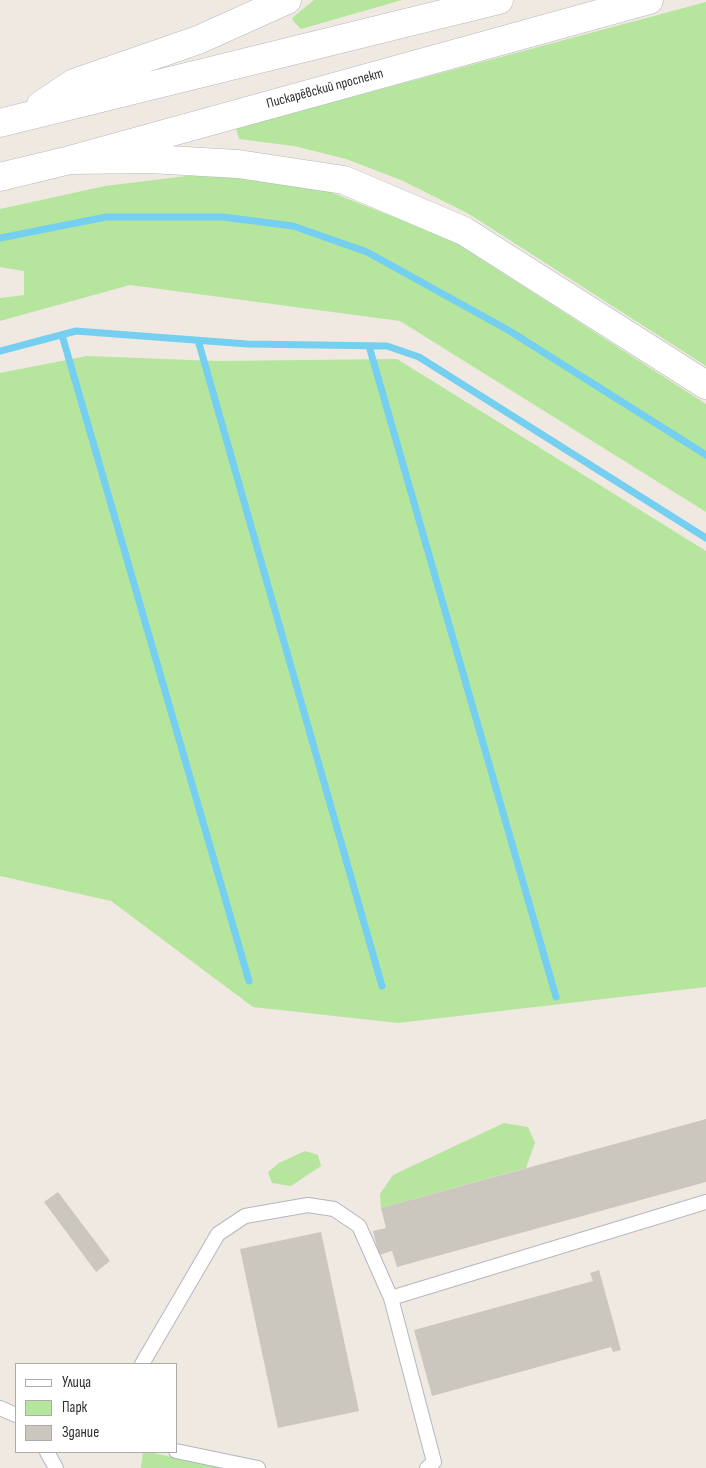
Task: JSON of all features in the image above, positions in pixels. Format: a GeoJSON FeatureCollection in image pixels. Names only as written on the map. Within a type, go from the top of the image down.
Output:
{"type":"FeatureCollection","features":[{"type":"Feature","properties":{"kind":"main road"},"geometry":{"type":"LineString","coordinates":[[12,120],[74,83],[198,40],[287,0]]}},
{"type":"Feature","properties":{"kind":"main road"},"geometry":{"type":"LineString","coordinates":[[12,120],[499,0]]}},
{"type":"Feature","properties":{"kind":"main road","name":"Пискарёвский проспект"},"geometry":{"type":"LineString","coordinates":[[0,177],[70,160],[649,0]]}},
{"type":"Feature","properties":{"kind":"main road"},"geometry":{"type":"LineString","coordinates":[[70,160],[150,159],[238,164],[344,180],[464,231],[706,385]]}},
{"type":"Feature","properties":{"kind":"lane"},"geometry":{"type":"LineString","coordinates":[[391,1298],[706,1202]]}},
{"type":"Feature","properties":{"kind":"lane"},"geometry":{"type":"LineString","coordinates":[[143,1363],[218,1234],[245,1216],[308,1205],[334,1209],[359,1226],[391,1298],[434,1462],[427,1468]]}},
{"type":"Feature","properties":{"kind":"lane"},"geometry":{"type":"LineString","coordinates":[[0,1408],[15,1414]]}},
{"type":"Feature","properties":{"kind":"lane"},"geometry":{"type":"LineString","coordinates":[[178,1451],[258,1468]]}},
{"type":"Feature","properties":{"kind":"lane"},"geometry":{"type":"LineString","coordinates":[[48,1453],[56,1468]]}},
{"type":"Feature","properties":{"kind":"green space"},"geometry":{"type":"Polygon","coordinates":[[[314,0],[402,0],[301,29],[292,18],[314,0]]]}},
{"type":"Feature","properties":{"kind":"green space"},"geometry":{"type":"Polygon","coordinates":[[[706,2],[706,366],[469,214],[401,180],[346,159],[294,146],[239,139],[236,128],[706,2]]]}},
{"type":"Feature","properties":{"kind":"green space"},"geometry":{"type":"Polygon","coordinates":[[[237,174],[325,190],[450,239],[706,404],[706,512],[400,321],[130,285],[0,321],[0,298],[24,295],[24,271],[0,267],[0,209],[105,186],[195,175],[237,174]]]}},
{"type":"Feature","properties":{"kind":"green space"},"geometry":{"type":"Polygon","coordinates":[[[87,356],[216,361],[397,359],[706,551],[706,987],[398,1023],[253,1007],[111,901],[0,876],[0,373],[87,356]]]}},
{"type":"Feature","properties":{"kind":"green space"},"geometry":{"type":"Polygon","coordinates":[[[504,1123],[528,1127],[535,1143],[526,1168],[381,1208],[380,1194],[393,1175],[504,1123]]]}},
{"type":"Feature","properties":{"kind":"green space"},"geometry":{"type":"Polygon","coordinates":[[[305,1151],[318,1155],[321,1166],[291,1186],[272,1183],[268,1172],[279,1163],[305,1151]]]}},
{"type":"Feature","properties":{"kind":"green space"},"geometry":{"type":"Polygon","coordinates":[[[143,1453],[153,1453],[227,1468],[141,1468],[143,1453]]]}},
{"type":"Feature","properties":{"kind":"building"},"geometry":{"type":"Polygon","coordinates":[[[706,1119],[706,1182],[397,1267],[392,1251],[379,1255],[373,1231],[386,1228],[381,1208],[706,1119]]]}},
{"type":"Feature","properties":{"kind":"building"},"geometry":{"type":"Polygon","coordinates":[[[58,1192],[110,1261],[96,1272],[44,1202],[58,1192]]]}},
{"type":"Feature","properties":{"kind":"building"},"geometry":{"type":"Polygon","coordinates":[[[321,1232],[359,1411],[278,1428],[240,1249],[321,1232]]]}},
{"type":"Feature","properties":{"kind":"building"},"geometry":{"type":"Polygon","coordinates":[[[599,1270],[621,1350],[613,1352],[611,1347],[432,1396],[414,1330],[593,1281],[590,1273],[599,1270]]]}},
{"type":"Feature","properties":{"kind":"waterway"},"geometry":{"type":"LineString","coordinates":[[0,238],[106,217],[223,217],[293,226],[367,252],[508,330],[706,455]]}},
{"type":"Feature","properties":{"kind":"waterway"},"geometry":{"type":"LineString","coordinates":[[0,351],[76,331],[247,344],[387,346],[419,357],[706,538]]}},
{"type":"Feature","properties":{"kind":"waterway"},"geometry":{"type":"LineString","coordinates":[[62,335],[249,981]]}},
{"type":"Feature","properties":{"kind":"waterway"},"geometry":{"type":"LineString","coordinates":[[198,340],[382,986]]}},
{"type":"Feature","properties":{"kind":"waterway"},"geometry":{"type":"LineString","coordinates":[[369,346],[556,997]]}}]}
